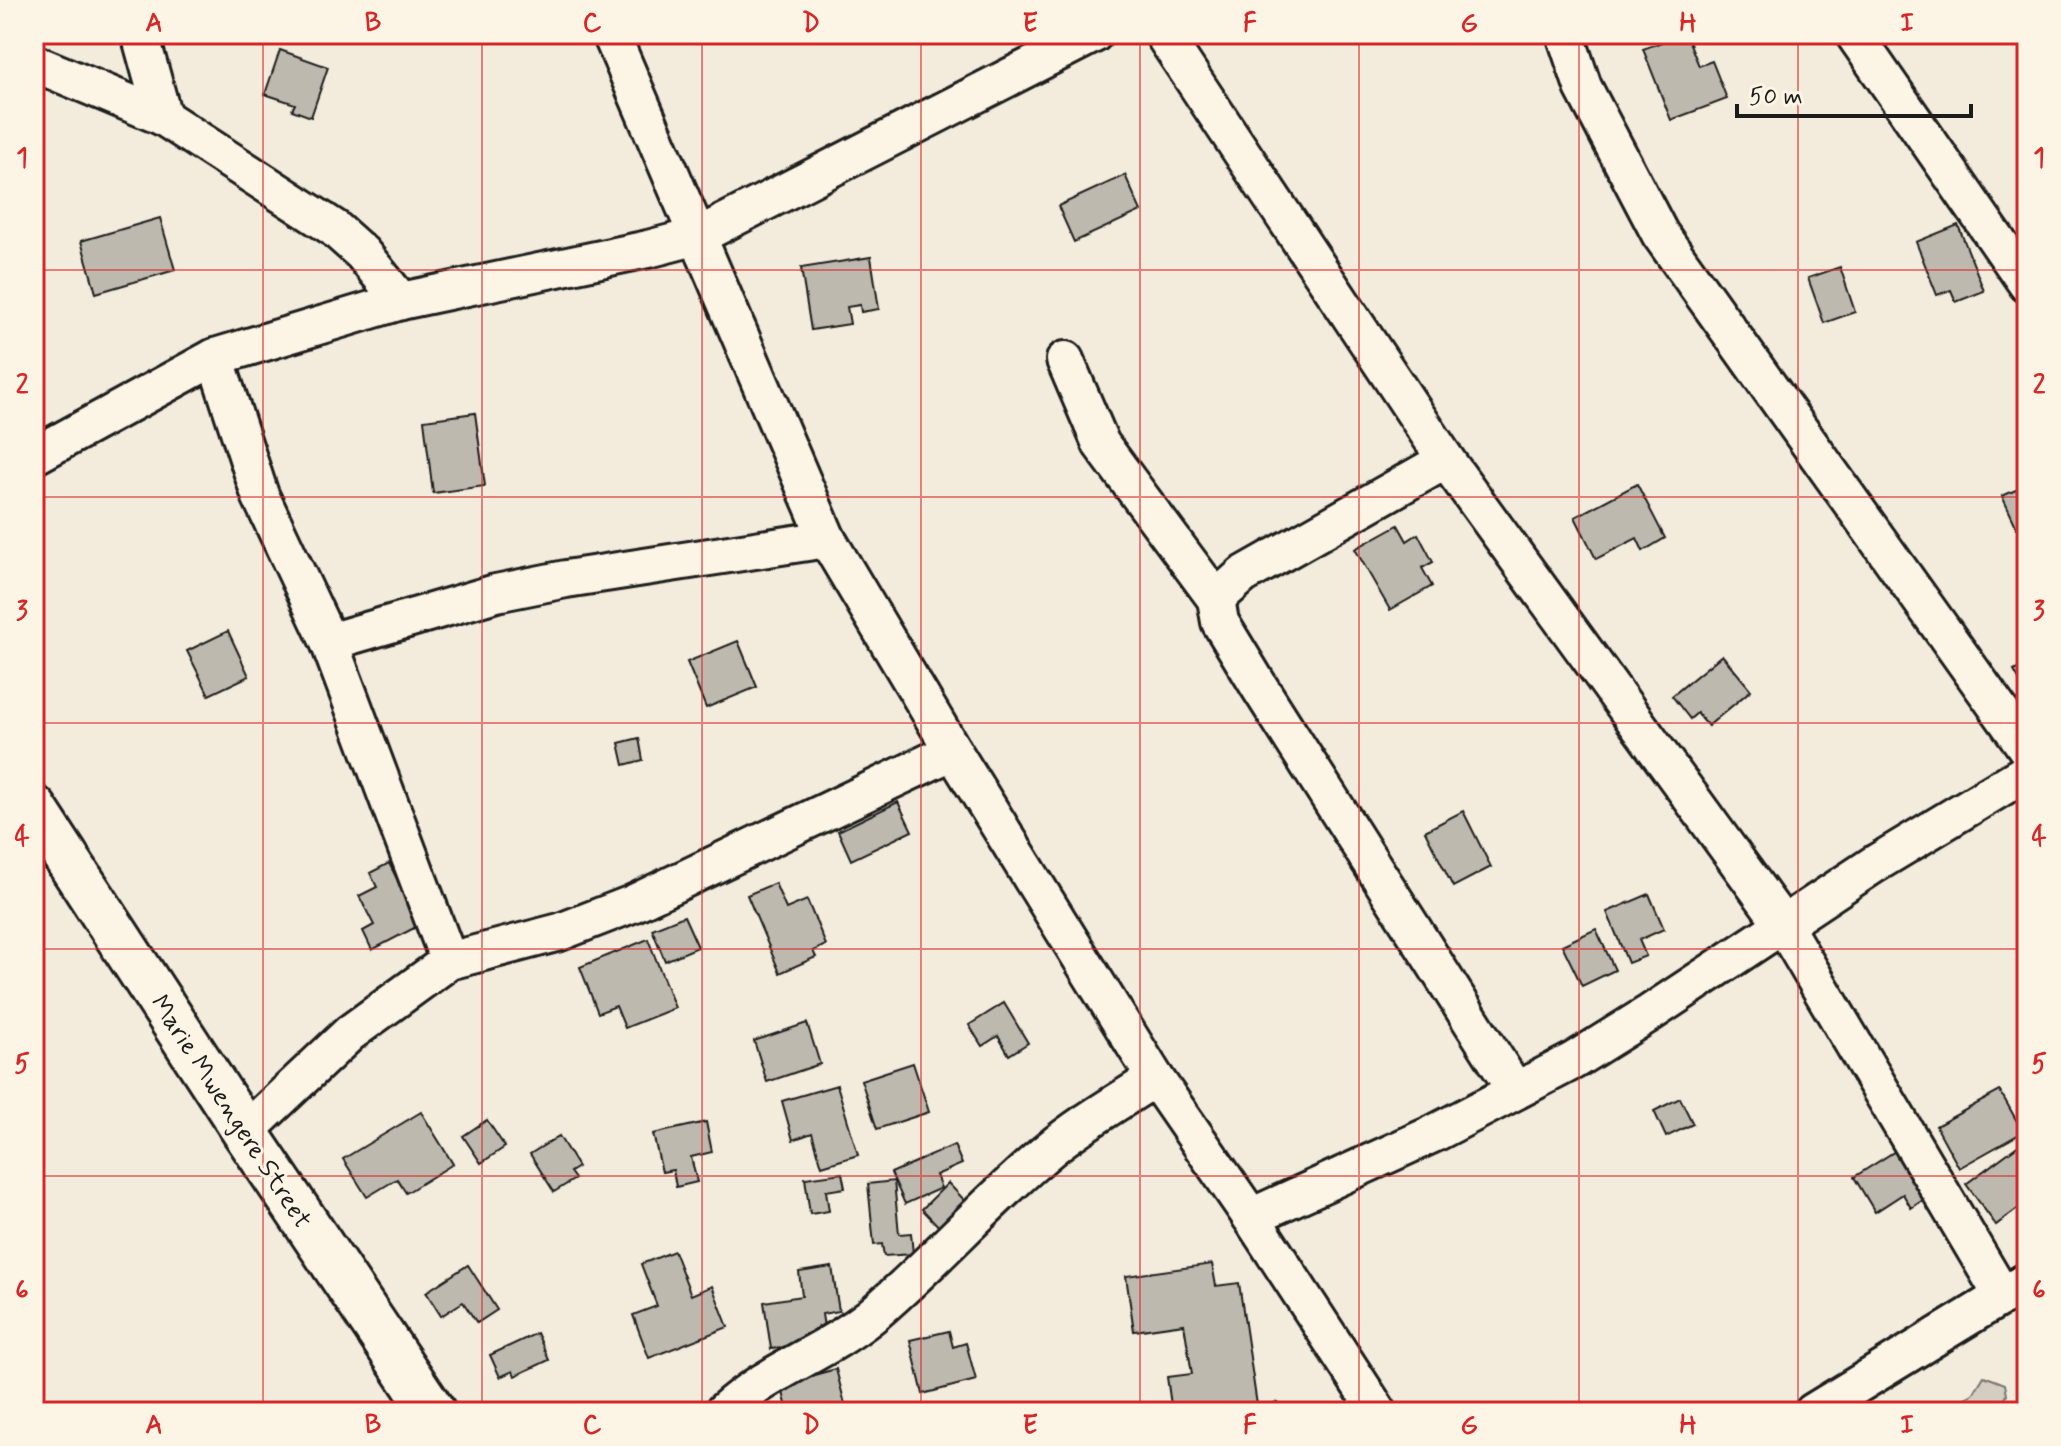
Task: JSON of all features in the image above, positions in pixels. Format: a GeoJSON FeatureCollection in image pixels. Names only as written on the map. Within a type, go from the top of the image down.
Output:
{"type":"FeatureCollection","features":[{"type":"Feature","properties":{"kind":"main road","name":"Marie Mwengere Street"},"geometry":{"type":"LineString","coordinates":[[34,808],[245,1132],[433,1412]]}},
{"type":"Feature","properties":{"kind":"street"},"geometry":{"type":"LineString","coordinates":[[140,34],[163,117]]}},
{"type":"Feature","properties":{"kind":"street"},"geometry":{"type":"LineString","coordinates":[[611,34],[827,539],[953,751],[1155,1078],[1251,1217],[1378,1412]]}},
{"type":"Feature","properties":{"kind":"street"},"geometry":{"type":"LineString","coordinates":[[34,456],[215,357],[401,301],[698,236],[1094,34]]}},
{"type":"Feature","properties":{"kind":"street"},"geometry":{"type":"LineString","coordinates":[[1163,34],[1446,460],[1782,923],[2015,1289],[1813,1412]]}},
{"type":"Feature","properties":{"kind":"street"},"geometry":{"type":"LineString","coordinates":[[1565,34],[1583,87],[1660,234],[2027,749]]}},
{"type":"Feature","properties":{"kind":"street"},"geometry":{"type":"LineString","coordinates":[[1854,34],[2027,284]]}},
{"type":"Feature","properties":{"kind":"street"},"geometry":{"type":"LineString","coordinates":[[34,63],[163,117],[334,228],[362,253],[401,301]]}},
{"type":"Feature","properties":{"kind":"street"},"geometry":{"type":"LineString","coordinates":[[215,357],[260,495],[329,642],[449,961]]}},
{"type":"Feature","properties":{"kind":"street"},"geometry":{"type":"LineString","coordinates":[[1065,360],[1101,444],[1216,599],[1220,622],[1260,688],[1515,1090]]}},
{"type":"Feature","properties":{"kind":"street"},"geometry":{"type":"LineString","coordinates":[[1216,599],[1243,575],[1446,460]]}},
{"type":"Feature","properties":{"kind":"street"},"geometry":{"type":"LineString","coordinates":[[329,642],[496,593],[827,539]]}},
{"type":"Feature","properties":{"kind":"street"},"geometry":{"type":"LineString","coordinates":[[245,1132],[350,1033],[449,961],[560,932],[632,904],[953,751]]}},
{"type":"Feature","properties":{"kind":"street"},"geometry":{"type":"LineString","coordinates":[[1251,1217],[1435,1133],[1573,1061],[1782,923],[2027,772]]}},
{"type":"Feature","properties":{"kind":"street"},"geometry":{"type":"LineString","coordinates":[[723,1412],[742,1394],[867,1318],[902,1289],[988,1204],[1051,1148],[1155,1078]]}},
{"type":"Feature","properties":{"kind":"shaded area"},"geometry":{"type":"Polygon","coordinates":[[[1984,1376],[2005,1384],[2007,1395],[1998,1412],[1951,1412],[1951,1405],[1973,1394],[1984,1376]]]}},
{"type":"Feature","properties":{"kind":"building"},"geometry":{"type":"Polygon","coordinates":[[[1686,34],[1699,66],[1712,61],[1727,99],[1671,120],[1643,49],[1686,34]]]}},
{"type":"Feature","properties":{"kind":"building"},"geometry":{"type":"Polygon","coordinates":[[[280,50],[328,67],[311,117],[292,110],[295,104],[265,94],[280,50]]]}},
{"type":"Feature","properties":{"kind":"building"},"geometry":{"type":"Polygon","coordinates":[[[1125,175],[1141,211],[1074,242],[1058,206],[1125,175]]]}},
{"type":"Feature","properties":{"kind":"building"},"geometry":{"type":"Polygon","coordinates":[[[160,218],[175,270],[96,293],[81,241],[160,218]]]}},
{"type":"Feature","properties":{"kind":"building"},"geometry":{"type":"Polygon","coordinates":[[[1958,225],[1984,291],[1956,302],[1951,290],[1937,295],[1916,242],[1958,225]]]}},
{"type":"Feature","properties":{"kind":"building"},"geometry":{"type":"Polygon","coordinates":[[[871,257],[879,309],[861,312],[860,305],[847,307],[850,324],[811,330],[801,268],[871,257]]]}},
{"type":"Feature","properties":{"kind":"building"},"geometry":{"type":"Polygon","coordinates":[[[1840,267],[1855,312],[1824,323],[1808,278],[1840,267]]]}},
{"type":"Feature","properties":{"kind":"building"},"geometry":{"type":"Polygon","coordinates":[[[475,413],[485,486],[433,493],[424,420],[475,413]]]}},
{"type":"Feature","properties":{"kind":"building"},"geometry":{"type":"Polygon","coordinates":[[[1637,484],[1665,538],[1643,551],[1637,538],[1596,559],[1575,517],[1637,484]]]}},
{"type":"Feature","properties":{"kind":"building"},"geometry":{"type":"Polygon","coordinates":[[[2025,486],[2027,523],[2017,528],[2002,496],[2025,486]]]}},
{"type":"Feature","properties":{"kind":"building"},"geometry":{"type":"Polygon","coordinates":[[[1398,525],[1407,541],[1418,534],[1433,562],[1422,568],[1432,586],[1390,610],[1355,549],[1398,525]]]}},
{"type":"Feature","properties":{"kind":"building"},"geometry":{"type":"Polygon","coordinates":[[[228,631],[249,676],[209,695],[187,651],[228,631]]]}},
{"type":"Feature","properties":{"kind":"building"},"geometry":{"type":"Polygon","coordinates":[[[738,641],[757,687],[706,708],[687,662],[738,641]]]}},
{"type":"Feature","properties":{"kind":"building"},"geometry":{"type":"Polygon","coordinates":[[[1722,655],[1751,690],[1708,726],[1697,713],[1690,719],[1672,696],[1722,655]]]}},
{"type":"Feature","properties":{"kind":"building"},"geometry":{"type":"Polygon","coordinates":[[[2027,664],[2027,694],[2014,671],[2027,664]]]}},
{"type":"Feature","properties":{"kind":"building"},"geometry":{"type":"Polygon","coordinates":[[[639,738],[643,760],[624,765],[619,743],[639,738]]]}},
{"type":"Feature","properties":{"kind":"building"},"geometry":{"type":"Polygon","coordinates":[[[898,802],[912,831],[851,860],[838,831],[898,802]]]}},
{"type":"Feature","properties":{"kind":"building"},"geometry":{"type":"Polygon","coordinates":[[[1463,811],[1491,867],[1453,887],[1425,831],[1463,811]]]}},
{"type":"Feature","properties":{"kind":"building"},"geometry":{"type":"Polygon","coordinates":[[[389,863],[420,925],[372,950],[363,931],[374,925],[359,896],[377,887],[370,873],[389,863]]]}},
{"type":"Feature","properties":{"kind":"building"},"geometry":{"type":"Polygon","coordinates":[[[775,883],[786,909],[807,900],[826,945],[813,951],[816,957],[780,973],[747,895],[775,883]]]}},
{"type":"Feature","properties":{"kind":"building"},"geometry":{"type":"Polygon","coordinates":[[[1649,894],[1664,929],[1639,940],[1646,956],[1628,963],[1607,912],[1649,894]]]}},
{"type":"Feature","properties":{"kind":"building"},"geometry":{"type":"Polygon","coordinates":[[[684,916],[698,947],[665,961],[652,929],[684,916]]]}},
{"type":"Feature","properties":{"kind":"building"},"geometry":{"type":"Polygon","coordinates":[[[1596,929],[1615,970],[1582,986],[1562,945],[1596,929]]]}},
{"type":"Feature","properties":{"kind":"building"},"geometry":{"type":"Polygon","coordinates":[[[648,939],[675,1008],[625,1028],[616,1006],[598,1013],[580,967],[648,939]]]}},
{"type":"Feature","properties":{"kind":"building"},"geometry":{"type":"Polygon","coordinates":[[[1004,1003],[1028,1043],[1009,1055],[998,1036],[982,1046],[969,1025],[1004,1003]]]}},
{"type":"Feature","properties":{"kind":"building"},"geometry":{"type":"Polygon","coordinates":[[[807,1023],[820,1064],[767,1082],[754,1041],[807,1023]]]}},
{"type":"Feature","properties":{"kind":"building"},"geometry":{"type":"Polygon","coordinates":[[[913,1063],[929,1112],[877,1129],[861,1080],[913,1063]]]}},
{"type":"Feature","properties":{"kind":"building"},"geometry":{"type":"Polygon","coordinates":[[[837,1085],[858,1155],[822,1166],[812,1133],[793,1140],[782,1101],[837,1085]]]}},
{"type":"Feature","properties":{"kind":"building"},"geometry":{"type":"Polygon","coordinates":[[[2000,1091],[2023,1132],[1959,1168],[1936,1126],[2000,1091]]]}},
{"type":"Feature","properties":{"kind":"building"},"geometry":{"type":"Polygon","coordinates":[[[1680,1098],[1693,1124],[1666,1137],[1654,1111],[1680,1098]]]}},
{"type":"Feature","properties":{"kind":"building"},"geometry":{"type":"Polygon","coordinates":[[[421,1112],[453,1164],[406,1193],[397,1179],[367,1197],[343,1159],[421,1112]]]}},
{"type":"Feature","properties":{"kind":"building"},"geometry":{"type":"Polygon","coordinates":[[[487,1120],[505,1147],[481,1163],[463,1136],[487,1120]]]}},
{"type":"Feature","properties":{"kind":"building"},"geometry":{"type":"Polygon","coordinates":[[[706,1122],[712,1152],[691,1157],[697,1182],[676,1187],[673,1170],[662,1172],[653,1134],[706,1122]]]}},
{"type":"Feature","properties":{"kind":"building"},"geometry":{"type":"Polygon","coordinates":[[[559,1136],[578,1167],[570,1172],[575,1179],[554,1192],[530,1154],[559,1136]]]}},
{"type":"Feature","properties":{"kind":"building"},"geometry":{"type":"Polygon","coordinates":[[[2027,1139],[2027,1202],[1996,1225],[1966,1184],[2027,1139]]]}},
{"type":"Feature","properties":{"kind":"building"},"geometry":{"type":"Polygon","coordinates":[[[954,1145],[962,1164],[936,1175],[941,1188],[905,1204],[891,1173],[954,1145]]]}},
{"type":"Feature","properties":{"kind":"building"},"geometry":{"type":"Polygon","coordinates":[[[1897,1150],[1926,1198],[1911,1208],[1903,1194],[1875,1212],[1854,1177],[1897,1150]]]}},
{"type":"Feature","properties":{"kind":"building"},"geometry":{"type":"Polygon","coordinates":[[[842,1173],[845,1188],[826,1191],[829,1211],[810,1214],[805,1178],[842,1173]]]}},
{"type":"Feature","properties":{"kind":"building"},"geometry":{"type":"Polygon","coordinates":[[[894,1181],[899,1234],[911,1233],[913,1254],[884,1256],[882,1244],[874,1245],[868,1184],[894,1181]]]}},
{"type":"Feature","properties":{"kind":"building"},"geometry":{"type":"Polygon","coordinates":[[[948,1183],[971,1207],[945,1233],[922,1209],[948,1183]]]}},
{"type":"Feature","properties":{"kind":"building"},"geometry":{"type":"Polygon","coordinates":[[[674,1251],[691,1295],[712,1286],[728,1327],[649,1358],[633,1315],[657,1306],[641,1264],[674,1251]]]}},
{"type":"Feature","properties":{"kind":"building"},"geometry":{"type":"Polygon","coordinates":[[[1212,1264],[1216,1286],[1239,1283],[1257,1405],[1208,1412],[1172,1412],[1167,1377],[1192,1374],[1184,1324],[1134,1331],[1126,1276],[1212,1264]]]}},
{"type":"Feature","properties":{"kind":"building"},"geometry":{"type":"Polygon","coordinates":[[[468,1265],[497,1310],[477,1323],[463,1302],[441,1316],[426,1292],[468,1265]]]}},
{"type":"Feature","properties":{"kind":"building"},"geometry":{"type":"Polygon","coordinates":[[[832,1267],[839,1311],[822,1314],[826,1341],[771,1349],[764,1302],[802,1296],[799,1272],[832,1267]]]}},
{"type":"Feature","properties":{"kind":"building"},"geometry":{"type":"Polygon","coordinates":[[[949,1331],[953,1347],[966,1343],[976,1380],[923,1394],[910,1340],[949,1331]]]}},
{"type":"Feature","properties":{"kind":"building"},"geometry":{"type":"Polygon","coordinates":[[[537,1333],[549,1360],[515,1376],[513,1371],[500,1377],[490,1355],[537,1333]]]}},
{"type":"Feature","properties":{"kind":"building"},"geometry":{"type":"Polygon","coordinates":[[[836,1369],[847,1412],[788,1412],[781,1384],[836,1369]]]}},
{"type":"Feature","properties":{"kind":"building"},"geometry":{"type":"Polygon","coordinates":[[[1277,1402],[1281,1412],[1251,1412],[1277,1402]]]}}]}
